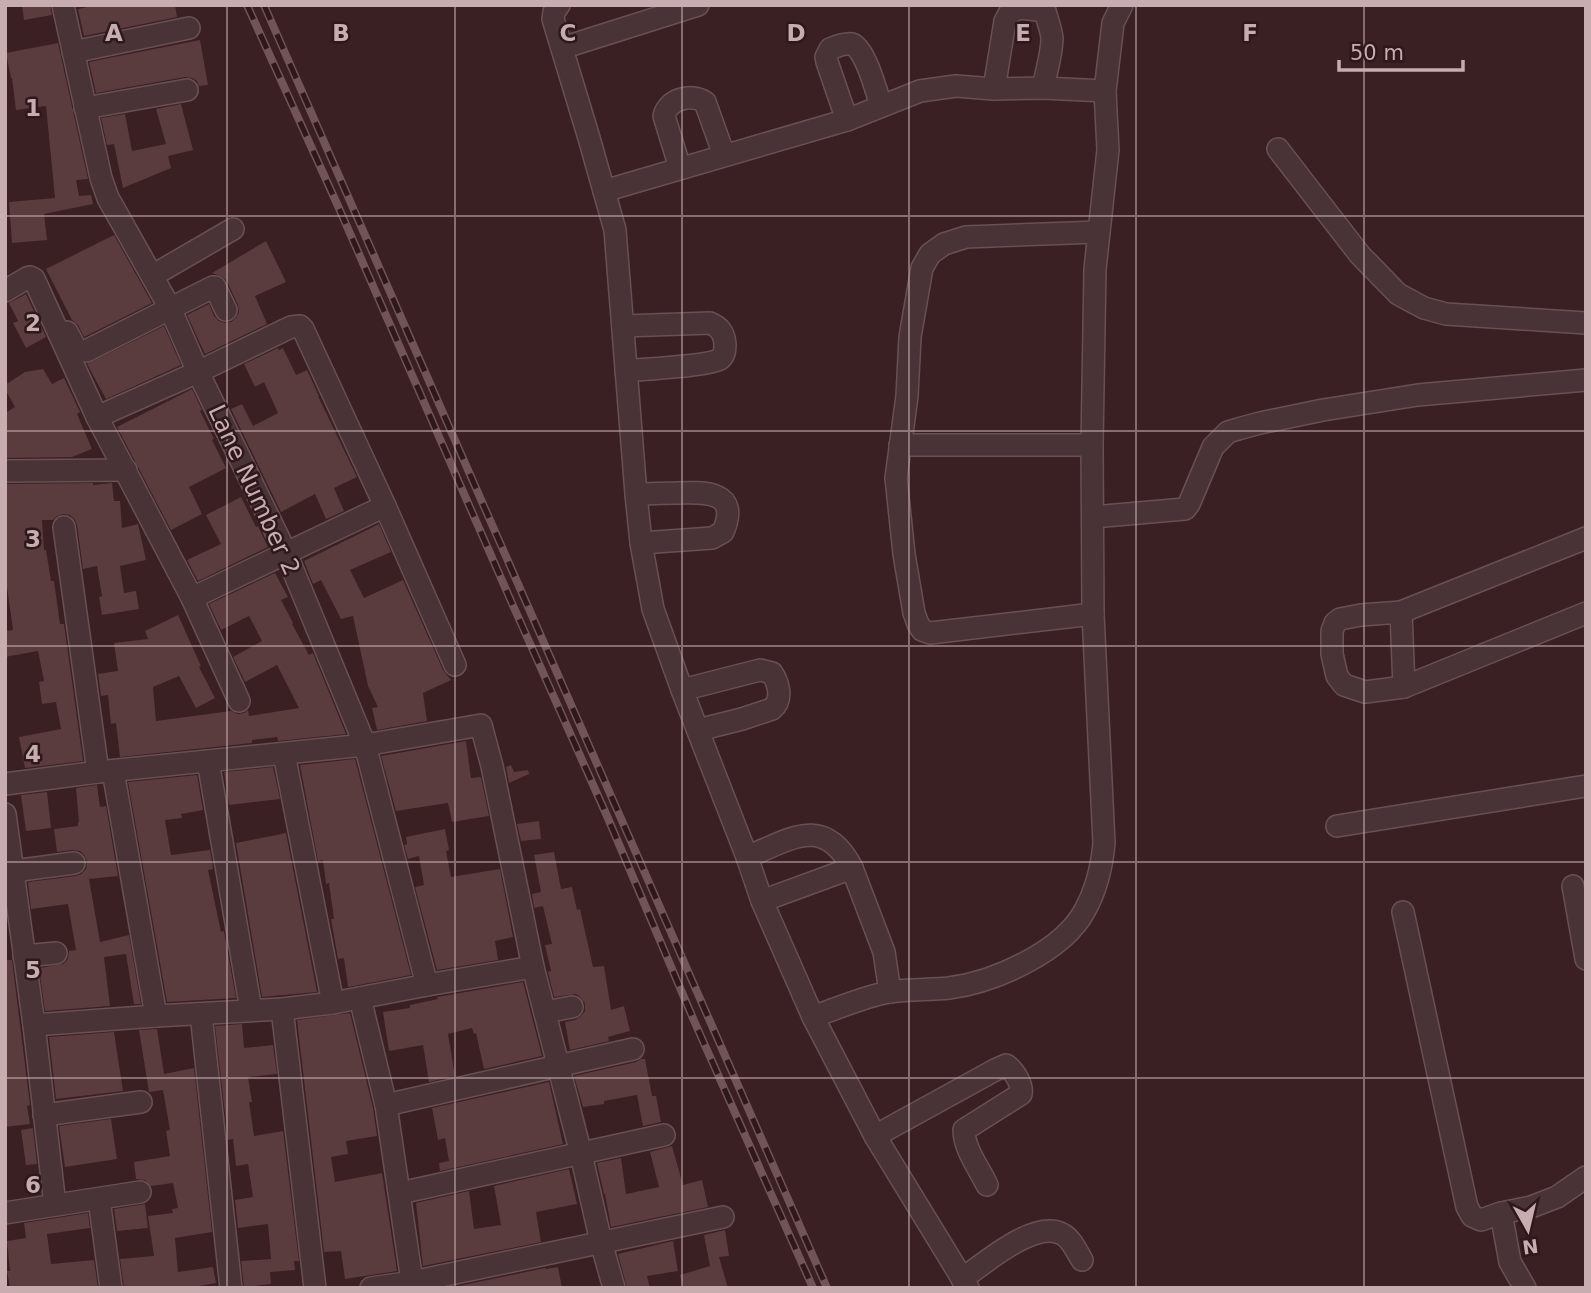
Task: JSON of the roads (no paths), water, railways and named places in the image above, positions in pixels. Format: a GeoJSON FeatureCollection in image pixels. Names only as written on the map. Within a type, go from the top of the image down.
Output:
{"type":"FeatureCollection","features":[{"type":"Feature","properties":{"kind":"street","name":"Lane Number 2"},"geometry":{"type":"LineString","coordinates":[[63,5],[100,178],[108,198],[170,308],[198,373],[286,553],[365,746],[427,985]]}},
{"type":"Feature","properties":{"kind":"street"},"geometry":{"type":"LineString","coordinates":[[559,5],[553,19],[615,230],[636,494],[653,609],[762,901],[813,1017],[876,1136],[965,1284],[1015,1243],[1043,1231],[1063,1234],[1082,1260]]}},
{"type":"Feature","properties":{"kind":"street"},"geometry":{"type":"LineString","coordinates":[[562,48],[698,5]]}},
{"type":"Feature","properties":{"kind":"street"},"geometry":{"type":"LineString","coordinates":[[813,1017],[848,1003],[890,992],[950,988],[1003,974],[1041,954],[1075,925],[1086,910],[1098,877],[1104,843],[1093,614],[1095,268],[1108,150],[1105,91],[1113,23],[1122,5]]}},
{"type":"Feature","properties":{"kind":"street"},"geometry":{"type":"LineString","coordinates":[[994,89],[1005,21],[1010,12],[1021,9],[1045,11],[1051,29],[1051,47],[1043,88]]}},
{"type":"Feature","properties":{"kind":"street"},"geometry":{"type":"LineString","coordinates":[[73,52],[189,28]]}},
{"type":"Feature","properties":{"kind":"street"},"geometry":{"type":"LineString","coordinates":[[847,120],[827,62],[830,49],[849,44],[857,47],[863,56],[881,106]]}},
{"type":"Feature","properties":{"kind":"street"},"geometry":{"type":"LineString","coordinates":[[604,191],[847,120],[920,91],[956,86],[1105,91]]}},
{"type":"Feature","properties":{"kind":"street"},"geometry":{"type":"LineString","coordinates":[[85,108],[187,90]]}},
{"type":"Feature","properties":{"kind":"street"},"geometry":{"type":"LineString","coordinates":[[680,168],[664,116],[669,105],[683,99],[693,97],[705,102],[724,155]]}},
{"type":"Feature","properties":{"kind":"street"},"geometry":{"type":"LineString","coordinates":[[1278,149],[1360,255],[1398,294],[1423,308],[1446,314],[1586,323]]}},
{"type":"Feature","properties":{"kind":"street"},"geometry":{"type":"LineString","coordinates":[[152,276],[233,229]]}},
{"type":"Feature","properties":{"kind":"street"},"geometry":{"type":"LineString","coordinates":[[1093,614],[930,633],[922,629],[914,613],[904,554],[896,478],[907,396],[910,337],[922,268],[930,254],[944,244],[966,237],[1098,232]]}},
{"type":"Feature","properties":{"kind":"street"},"geometry":{"type":"LineString","coordinates":[[5,290],[27,278],[34,279],[97,417],[192,598],[239,701]]}},
{"type":"Feature","properties":{"kind":"street"},"geometry":{"type":"LineString","coordinates":[[43,284],[76,348],[81,352],[213,287],[226,310]]}},
{"type":"Feature","properties":{"kind":"street"},"geometry":{"type":"LineString","coordinates":[[622,326],[709,323],[718,326],[725,343],[725,352],[718,360],[626,371]]}},
{"type":"Feature","properties":{"kind":"street"},"geometry":{"type":"LineString","coordinates":[[97,417],[198,373],[291,327],[300,326],[385,506],[455,665]]}},
{"type":"Feature","properties":{"kind":"street"},"geometry":{"type":"LineString","coordinates":[[1093,517],[1185,509],[1213,447],[1228,432],[1249,426],[1323,410],[1418,396],[1586,380]]}},
{"type":"Feature","properties":{"kind":"street"},"geometry":{"type":"LineString","coordinates":[[900,445],[1092,445]]}},
{"type":"Feature","properties":{"kind":"street"},"geometry":{"type":"LineString","coordinates":[[5,471],[126,470]]}},
{"type":"Feature","properties":{"kind":"street"},"geometry":{"type":"LineString","coordinates":[[636,494],[704,492],[717,495],[724,502],[727,511],[723,532],[712,538],[641,542]]}},
{"type":"Feature","properties":{"kind":"street"},"geometry":{"type":"LineString","coordinates":[[192,598],[385,506]]}},
{"type":"Feature","properties":{"kind":"street"},"geometry":{"type":"LineString","coordinates":[[64,527],[106,772],[156,1016]]}},
{"type":"Feature","properties":{"kind":"street"},"geometry":{"type":"LineString","coordinates":[[1586,538],[1401,612],[1340,619],[1332,631],[1332,654],[1337,676],[1344,685],[1365,692],[1404,687],[1586,612]]}},
{"type":"Feature","properties":{"kind":"street"},"geometry":{"type":"LineString","coordinates":[[1401,612],[1404,687]]}},
{"type":"Feature","properties":{"kind":"street"},"geometry":{"type":"LineString","coordinates":[[682,690],[760,670],[772,673],[775,678],[780,696],[772,709],[698,730]]}},
{"type":"Feature","properties":{"kind":"street"},"geometry":{"type":"LineString","coordinates":[[5,784],[365,746],[481,725],[492,766],[533,967],[614,1288]]}},
{"type":"Feature","properties":{"kind":"street"},"geometry":{"type":"LineString","coordinates":[[284,754],[333,1003]]}},
{"type":"Feature","properties":{"kind":"street"},"geometry":{"type":"LineString","coordinates":[[208,761],[251,1010]]}},
{"type":"Feature","properties":{"kind":"street"},"geometry":{"type":"LineString","coordinates":[[1337,826],[1586,786]]}},
{"type":"Feature","properties":{"kind":"street"},"geometry":{"type":"LineString","coordinates":[[5,814],[55,1205]]}},
{"type":"Feature","properties":{"kind":"street"},"geometry":{"type":"LineString","coordinates":[[747,857],[811,834],[819,835],[838,846],[852,868],[884,952],[890,992]]}},
{"type":"Feature","properties":{"kind":"street"},"geometry":{"type":"LineString","coordinates":[[13,871],[74,863]]}},
{"type":"Feature","properties":{"kind":"street"},"geometry":{"type":"LineString","coordinates":[[762,901],[852,868]]}},
{"type":"Feature","properties":{"kind":"street"},"geometry":{"type":"LineString","coordinates":[[1573,886],[1586,959]]}},
{"type":"Feature","properties":{"kind":"street"},"geometry":{"type":"LineString","coordinates":[[1403,912],[1467,1207],[1472,1216],[1481,1220],[1531,1207],[1557,1197],[1586,1177]]}},
{"type":"Feature","properties":{"kind":"street"},"geometry":{"type":"LineString","coordinates":[[24,956],[56,953]]}},
{"type":"Feature","properties":{"kind":"street"},"geometry":{"type":"LineString","coordinates":[[34,1025],[282,1009],[333,1003],[533,967]]}},
{"type":"Feature","properties":{"kind":"street"},"geometry":{"type":"LineString","coordinates":[[360,998],[386,1105],[413,1285]]}},
{"type":"Feature","properties":{"kind":"street"},"geometry":{"type":"LineString","coordinates":[[545,1012],[572,1007]]}},
{"type":"Feature","properties":{"kind":"street"},"geometry":{"type":"LineString","coordinates":[[282,1009],[315,1288]]}},
{"type":"Feature","properties":{"kind":"street"},"geometry":{"type":"LineString","coordinates":[[201,1014],[231,1288]]}},
{"type":"Feature","properties":{"kind":"street"},"geometry":{"type":"LineString","coordinates":[[386,1105],[633,1049]]}},
{"type":"Feature","properties":{"kind":"street"},"geometry":{"type":"LineString","coordinates":[[876,1136],[1006,1065],[1021,1087],[1021,1094],[964,1130],[967,1146],[987,1185]]}},
{"type":"Feature","properties":{"kind":"street"},"geometry":{"type":"LineString","coordinates":[[44,1115],[141,1102]]}},
{"type":"Feature","properties":{"kind":"street"},"geometry":{"type":"LineString","coordinates":[[400,1193],[664,1135]]}},
{"type":"Feature","properties":{"kind":"street"},"geometry":{"type":"LineString","coordinates":[[5,1213],[140,1192]]}},
{"type":"Feature","properties":{"kind":"street"},"geometry":{"type":"LineString","coordinates":[[99,1199],[111,1288]]}},
{"type":"Feature","properties":{"kind":"street"},"geometry":{"type":"LineString","coordinates":[[1501,1213],[1510,1262],[1525,1288]]}},
{"type":"Feature","properties":{"kind":"street"},"geometry":{"type":"LineString","coordinates":[[371,1288],[413,1285],[723,1217]]}},
{"type":"Feature","properties":{"kind":"railway"},"geometry":{"type":"LineString","coordinates":[[247,5],[338,206],[813,1288]]}},
{"type":"Feature","properties":{"kind":"railway"},"geometry":{"type":"LineString","coordinates":[[264,5],[827,1288]]}}]}
